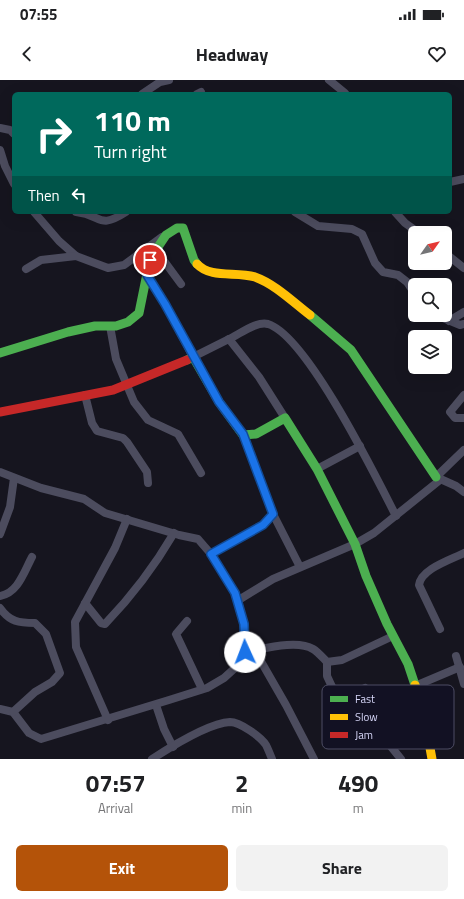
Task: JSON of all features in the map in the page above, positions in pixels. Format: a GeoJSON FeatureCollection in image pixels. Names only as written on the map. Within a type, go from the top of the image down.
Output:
{"type":"FeatureCollection","features":[{"type":"Feature","properties":{"kind":"street"},"geometry":{"type":"LineString","coordinates":[[145,92],[155,85],[169,80]]}},
{"type":"Feature","properties":{"kind":"street"},"geometry":{"type":"LineString","coordinates":[[329,80],[344,92]]}},
{"type":"Feature","properties":{"kind":"street"},"geometry":{"type":"LineString","coordinates":[[0,128],[10,130],[12,132]]}},
{"type":"Feature","properties":{"kind":"street"},"geometry":{"type":"LineString","coordinates":[[0,150],[5,166],[12,180]]}},
{"type":"Feature","properties":{"kind":"street"},"geometry":{"type":"LineString","coordinates":[[452,181],[464,178]]}},
{"type":"Feature","properties":{"kind":"street"},"geometry":{"type":"LineString","coordinates":[[36,214],[58,241],[76,256],[108,268],[124,265],[177,228],[183,228],[194,260],[201,268],[211,273],[233,273],[255,277],[268,283],[328,329],[350,350],[438,479],[456,486],[464,492]]}},
{"type":"Feature","properties":{"kind":"street"},"geometry":{"type":"LineString","coordinates":[[86,214],[103,221],[113,220],[123,214]]}},
{"type":"Feature","properties":{"kind":"street"},"geometry":{"type":"LineString","coordinates":[[299,214],[318,226],[352,229],[362,234],[383,272],[398,275],[408,284]]}},
{"type":"Feature","properties":{"kind":"street"},"geometry":{"type":"LineString","coordinates":[[397,214],[409,226]]}},
{"type":"Feature","properties":{"kind":"street"},"geometry":{"type":"LineString","coordinates":[[0,352],[68,332],[95,326],[110,326],[128,322],[140,313],[150,260],[166,235]]}},
{"type":"Feature","properties":{"kind":"street"},"geometry":{"type":"LineString","coordinates":[[156,250],[181,284]]}},
{"type":"Feature","properties":{"kind":"street"},"geometry":{"type":"LineString","coordinates":[[26,269],[41,260],[76,256]]}},
{"type":"Feature","properties":{"kind":"street"},"geometry":{"type":"LineString","coordinates":[[452,259],[464,268]]}},
{"type":"Feature","properties":{"kind":"street"},"geometry":{"type":"LineString","coordinates":[[147,275],[165,304],[219,402],[243,434],[273,514],[300,567]]}},
{"type":"Feature","properties":{"kind":"street"},"geometry":{"type":"LineString","coordinates":[[452,319],[464,312]]}},
{"type":"Feature","properties":{"kind":"street"},"geometry":{"type":"LineString","coordinates":[[452,322],[464,324]]}},
{"type":"Feature","properties":{"kind":"street"},"geometry":{"type":"LineString","coordinates":[[0,412],[112,390],[194,357],[256,325],[267,324],[283,332],[302,353],[360,446],[396,516]]}},
{"type":"Feature","properties":{"kind":"street"},"geometry":{"type":"LineString","coordinates":[[110,326],[116,359],[134,402],[148,420],[178,434],[202,473]]}},
{"type":"Feature","properties":{"kind":"street"},"geometry":{"type":"LineString","coordinates":[[229,340],[259,376],[317,469],[355,544],[366,576],[393,636],[408,664],[415,685]]}},
{"type":"Feature","properties":{"kind":"street"},"geometry":{"type":"LineString","coordinates":[[464,395],[450,412],[455,418],[464,418]]}},
{"type":"Feature","properties":{"kind":"street"},"geometry":{"type":"LineString","coordinates":[[85,396],[92,423],[97,431],[122,438],[127,442],[147,472],[148,482]]}},
{"type":"Feature","properties":{"kind":"street"},"geometry":{"type":"LineString","coordinates":[[243,434],[256,434],[285,418]]}},
{"type":"Feature","properties":{"kind":"street"},"geometry":{"type":"LineString","coordinates":[[317,469],[360,446]]}},
{"type":"Feature","properties":{"kind":"street"},"geometry":{"type":"LineString","coordinates":[[237,601],[273,579],[355,544],[374,534],[438,479],[464,450]]}},
{"type":"Feature","properties":{"kind":"street"},"geometry":{"type":"LineString","coordinates":[[0,472],[41,488],[84,499],[105,513],[198,539],[211,554],[235,593],[244,624],[245,652],[230,673],[202,689],[108,720],[41,739],[29,733],[13,712],[0,708]]}},
{"type":"Feature","properties":{"kind":"street"},"geometry":{"type":"LineString","coordinates":[[0,534],[10,507],[14,478]]}},
{"type":"Feature","properties":{"kind":"street"},"geometry":{"type":"LineString","coordinates":[[211,554],[263,525],[273,514]]}},
{"type":"Feature","properties":{"kind":"street"},"geometry":{"type":"LineString","coordinates":[[108,720],[76,647],[75,622],[115,548],[127,519]]}},
{"type":"Feature","properties":{"kind":"street"},"geometry":{"type":"LineString","coordinates":[[85,603],[101,623],[105,624],[130,598],[155,566],[174,533]]}},
{"type":"Feature","properties":{"kind":"street"},"geometry":{"type":"LineString","coordinates":[[440,629],[419,585],[420,580],[426,572],[464,553]]}},
{"type":"Feature","properties":{"kind":"street"},"geometry":{"type":"LineString","coordinates":[[0,596],[6,595],[19,583],[32,557]]}},
{"type":"Feature","properties":{"kind":"street"},"geometry":{"type":"LineString","coordinates":[[0,608],[17,623],[35,623],[46,634],[60,673],[52,682],[35,692],[13,712]]}},
{"type":"Feature","properties":{"kind":"street"},"geometry":{"type":"LineString","coordinates":[[187,621],[176,634],[202,689]]}},
{"type":"Feature","properties":{"kind":"street"},"geometry":{"type":"LineString","coordinates":[[327,662],[342,660],[393,636]]}},
{"type":"Feature","properties":{"kind":"street"},"geometry":{"type":"LineString","coordinates":[[245,652],[281,646],[302,645],[314,649],[327,662],[327,676],[332,685]]}},
{"type":"Feature","properties":{"kind":"street"},"geometry":{"type":"LineString","coordinates":[[255,651],[286,705],[314,759]]}},
{"type":"Feature","properties":{"kind":"street"},"geometry":{"type":"LineString","coordinates":[[456,656],[464,684]]}},
{"type":"Feature","properties":{"kind":"street"},"geometry":{"type":"LineString","coordinates":[[417,685],[460,667]]}},
{"type":"Feature","properties":{"kind":"street"},"geometry":{"type":"LineString","coordinates":[[156,705],[164,729],[173,747]]}},
{"type":"Feature","properties":{"kind":"street"},"geometry":{"type":"LineString","coordinates":[[152,759],[210,728],[230,722],[245,727],[265,743],[272,759]]}},
{"type":"Feature","properties":{"kind":"street"},"geometry":{"type":"LineString","coordinates":[[392,749],[399,758]]}},
{"type":"Feature","properties":{"kind":"street"},"geometry":{"type":"LineString","coordinates":[[430,749],[432,759]]}},
{"type":"Feature","properties":{"kind":"traffic: fast"},"geometry":{"type":"LineString","coordinates":[[0,353],[68,332],[95,326],[116,326],[128,322],[139,313],[150,259],[166,235],[177,228],[183,228],[194,260],[197,264]]}},
{"type":"Feature","properties":{"kind":"traffic: fast"},"geometry":{"type":"LineString","coordinates":[[310,315],[351,350],[436,477]]}},
{"type":"Feature","properties":{"kind":"traffic: fast"},"geometry":{"type":"LineString","coordinates":[[187,360],[193,357],[219,402],[243,435],[256,434],[285,418],[317,469],[355,544],[366,576],[387,624],[408,664],[415,685]]}},
{"type":"Feature","properties":{"kind":"traffic: slow"},"geometry":{"type":"LineString","coordinates":[[197,264],[209,272],[248,275],[262,280],[277,289],[310,315]]}},
{"type":"Feature","properties":{"kind":"traffic: slow"},"geometry":{"type":"LineString","coordinates":[[430,749],[432,759]]}},
{"type":"Feature","properties":{"kind":"traffic: jam"},"geometry":{"type":"LineString","coordinates":[[0,412],[113,390],[187,360]]}},
{"type":"Feature","properties":{"kind":"route"},"geometry":{"type":"LineString","coordinates":[[150,260],[147,275],[165,304],[219,402],[243,434],[245,445],[273,514],[263,525],[211,554],[235,593],[244,624],[245,652]]}}]}
